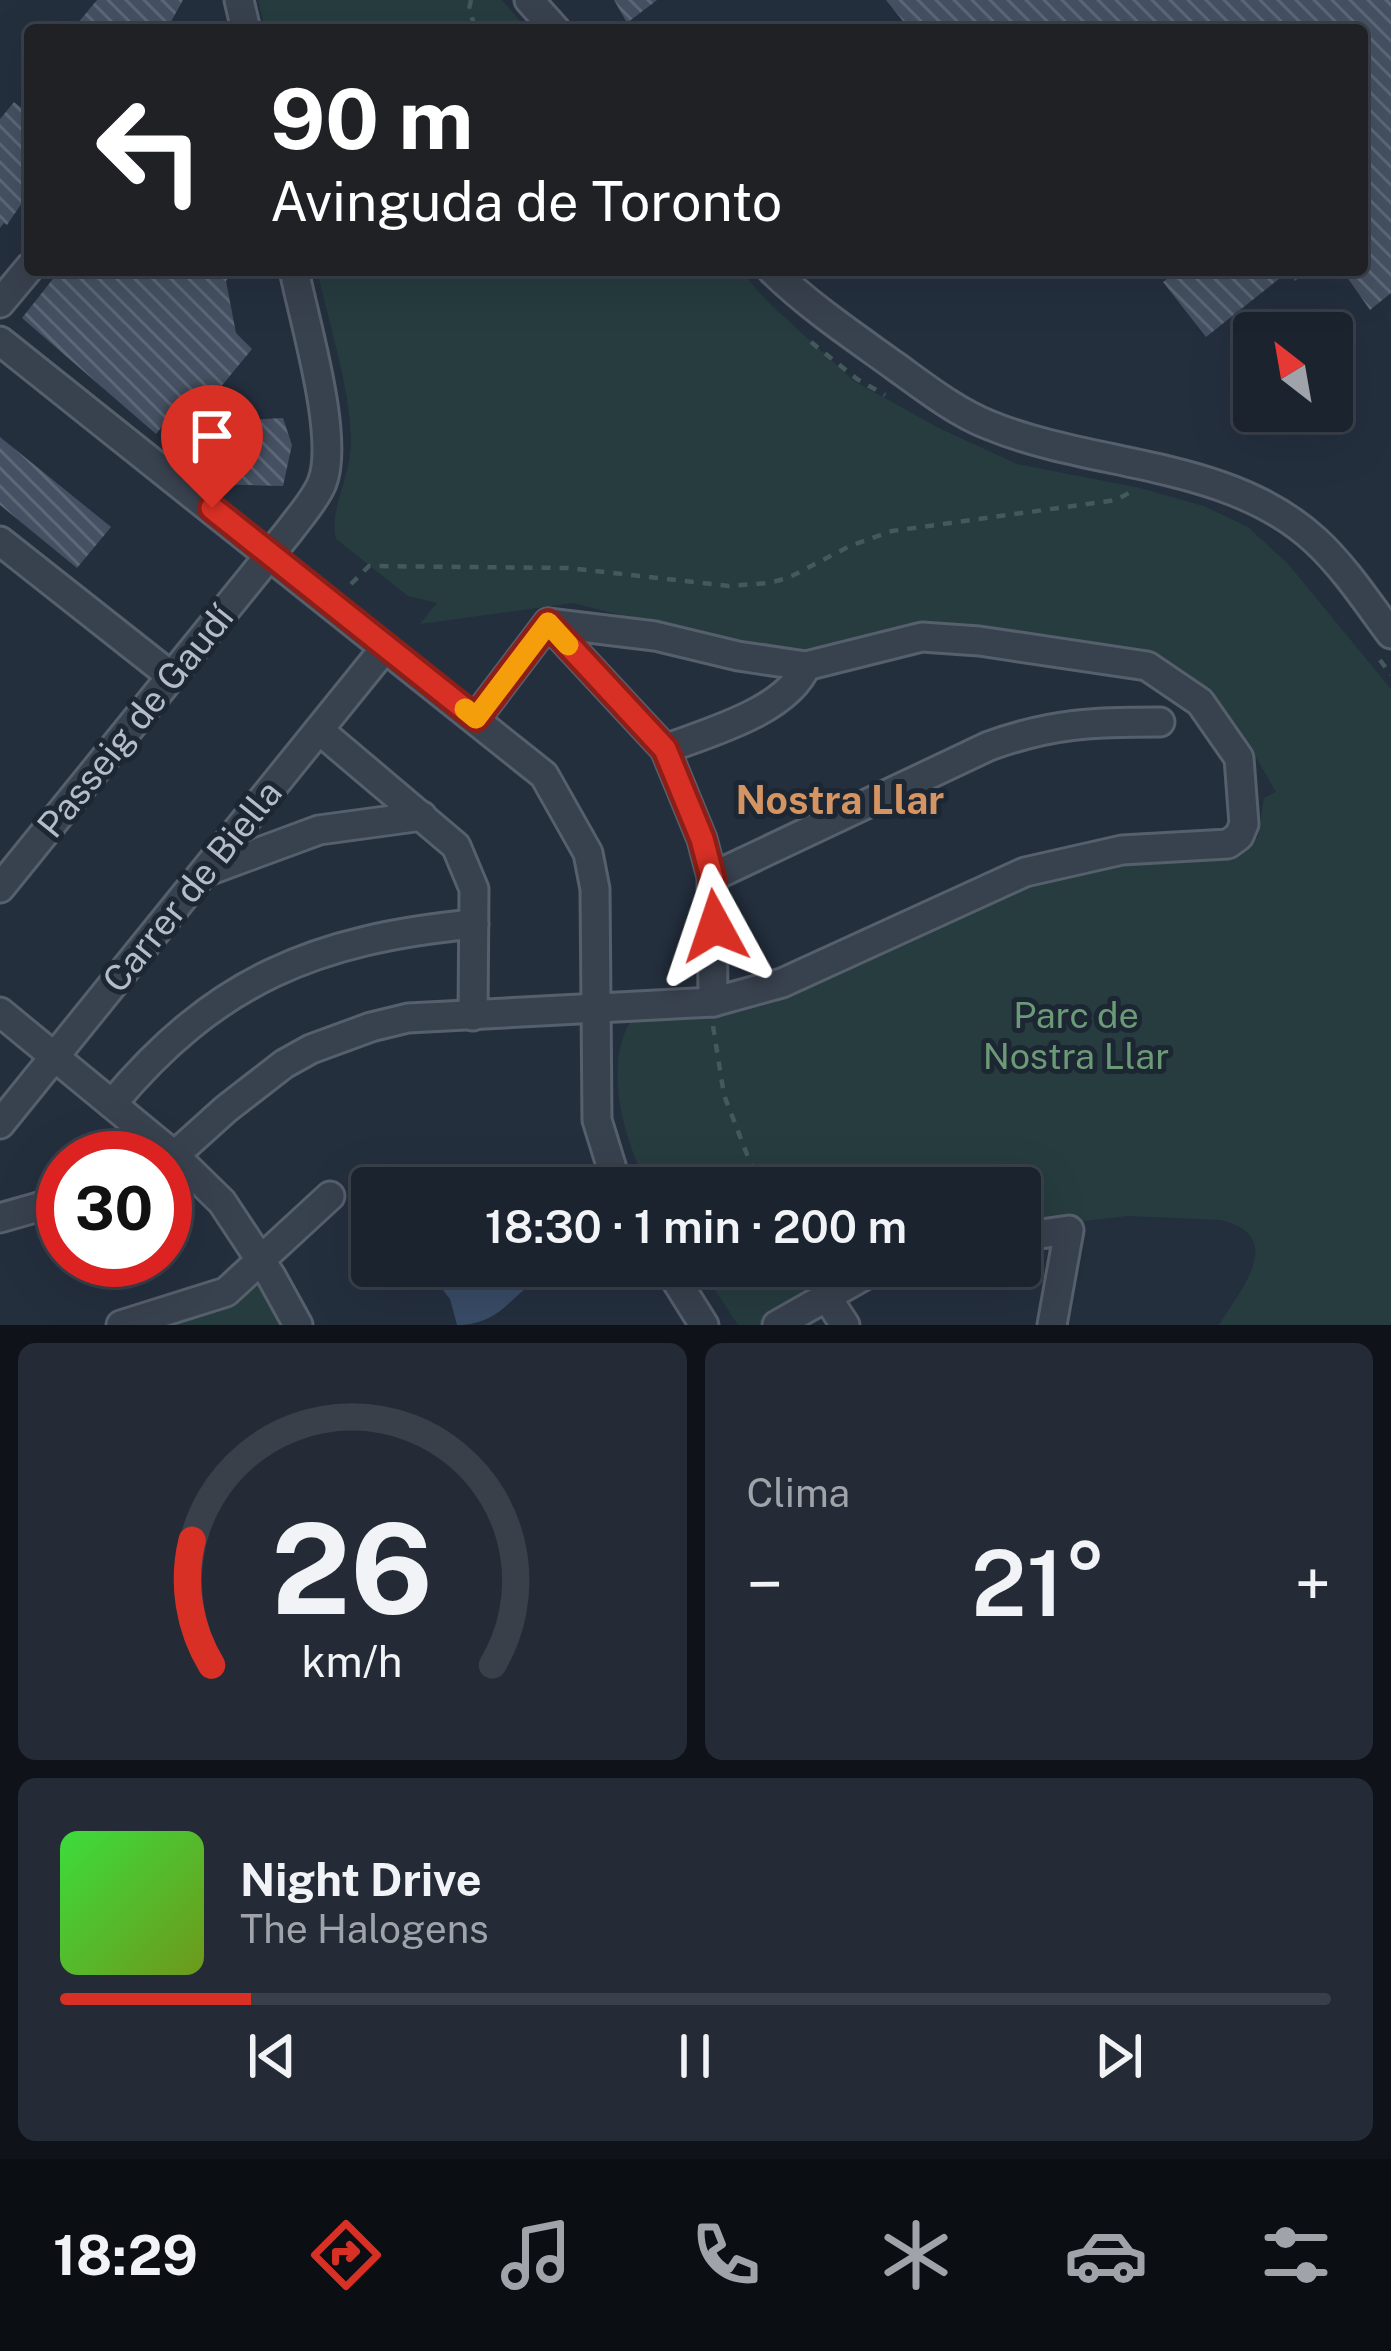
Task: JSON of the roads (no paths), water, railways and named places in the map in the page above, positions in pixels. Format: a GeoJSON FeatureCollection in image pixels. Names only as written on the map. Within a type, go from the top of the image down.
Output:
{"type":"FeatureCollection","features":[{"type":"Feature","properties":{"kind":"street"},"geometry":{"type":"LineString","coordinates":[[529,0],[552,24]]}},
{"type":"Feature","properties":{"kind":"street"},"geometry":{"type":"LineString","coordinates":[[0,303],[24,274]]}},
{"type":"Feature","properties":{"kind":"street","name":"Passeig de Gaudí"},"geometry":{"type":"LineString","coordinates":[[0,888],[321,485],[327,457],[322,406],[295,276]]}},
{"type":"Feature","properties":{"kind":"street"},"geometry":{"type":"LineString","coordinates":[[778,276],[805,302],[984,424],[1040,443],[1232,490],[1278,513],[1315,539],[1385,646]]}},
{"type":"Feature","properties":{"kind":"street"},"geometry":{"type":"LineString","coordinates":[[0,340],[544,775],[588,853],[595,889],[597,1120],[612,1167]]}},
{"type":"Feature","properties":{"kind":"street"},"geometry":{"type":"LineString","coordinates":[[0,541],[171,676]]}},
{"type":"Feature","properties":{"kind":"street"},"geometry":{"type":"LineString","coordinates":[[476,718],[548,623]]}},
{"type":"Feature","properties":{"kind":"street"},"geometry":{"type":"LineString","coordinates":[[192,1141],[253,1087],[311,1049],[408,1018],[713,1002],[782,983],[1025,872],[1122,850],[1228,844],[1244,824],[1239,758],[1201,702],[1148,666],[934,638],[894,643],[806,666],[656,636],[548,623]]}},
{"type":"Feature","properties":{"kind":"street"},"geometry":{"type":"LineString","coordinates":[[548,623],[665,749],[702,839],[712,877],[713,1002]]}},
{"type":"Feature","properties":{"kind":"street","name":"Carrer de Biella"},"geometry":{"type":"LineString","coordinates":[[0,1124],[385,648]]}},
{"type":"Feature","properties":{"kind":"street"},"geometry":{"type":"LineString","coordinates":[[665,749],[725,727],[789,693],[806,666]]}},
{"type":"Feature","properties":{"kind":"street"},"geometry":{"type":"LineString","coordinates":[[712,877],[989,746],[1029,732],[1057,724],[1160,722]]}},
{"type":"Feature","properties":{"kind":"street"},"geometry":{"type":"LineString","coordinates":[[319,730],[456,846],[474,889],[473,1016]]}},
{"type":"Feature","properties":{"kind":"street"},"geometry":{"type":"LineString","coordinates":[[204,873],[319,830],[422,816]]}},
{"type":"Feature","properties":{"kind":"street"},"geometry":{"type":"LineString","coordinates":[[112,1105],[190,1024],[266,975],[358,941],[474,923]]}},
{"type":"Feature","properties":{"kind":"street"},"geometry":{"type":"LineString","coordinates":[[0,1012],[56,1055],[139,1131]]}},
{"type":"Feature","properties":{"kind":"street"},"geometry":{"type":"LineString","coordinates":[[192,1178],[222,1202],[298,1325]]}},
{"type":"Feature","properties":{"kind":"street"},"geometry":{"type":"LineString","coordinates":[[122,1325],[226,1292],[330,1196]]}},
{"type":"Feature","properties":{"kind":"street"},"geometry":{"type":"LineString","coordinates":[[0,1218],[36,1208]]}},
{"type":"Feature","properties":{"kind":"street"},"geometry":{"type":"LineString","coordinates":[[1041,1234],[1069,1230],[1052,1325]]}},
{"type":"Feature","properties":{"kind":"street"},"geometry":{"type":"LineString","coordinates":[[680,1287],[704,1325]]}},
{"type":"Feature","properties":{"kind":"street"},"geometry":{"type":"LineString","coordinates":[[777,1325],[842,1287]]}},
{"type":"Feature","properties":{"kind":"street"},"geometry":{"type":"LineString","coordinates":[[826,1296],[845,1325]]}},
{"type":"Feature","properties":{"kind":"water"},"geometry":{"type":"Polygon","coordinates":[[[441,1287],[529,1287],[499,1312],[474,1323],[457,1325],[450,1299],[441,1287]]]}},
{"type":"Feature","properties":{"kind":"district","name":"Nostra Llar"},"geometry":{"type":"Point","coordinates":[840,800]}},
{"type":"Feature","properties":{"kind":"park label","name":"Parc de Nostra Llar"},"geometry":{"type":"Point","coordinates":[1076,1036]}}]}
